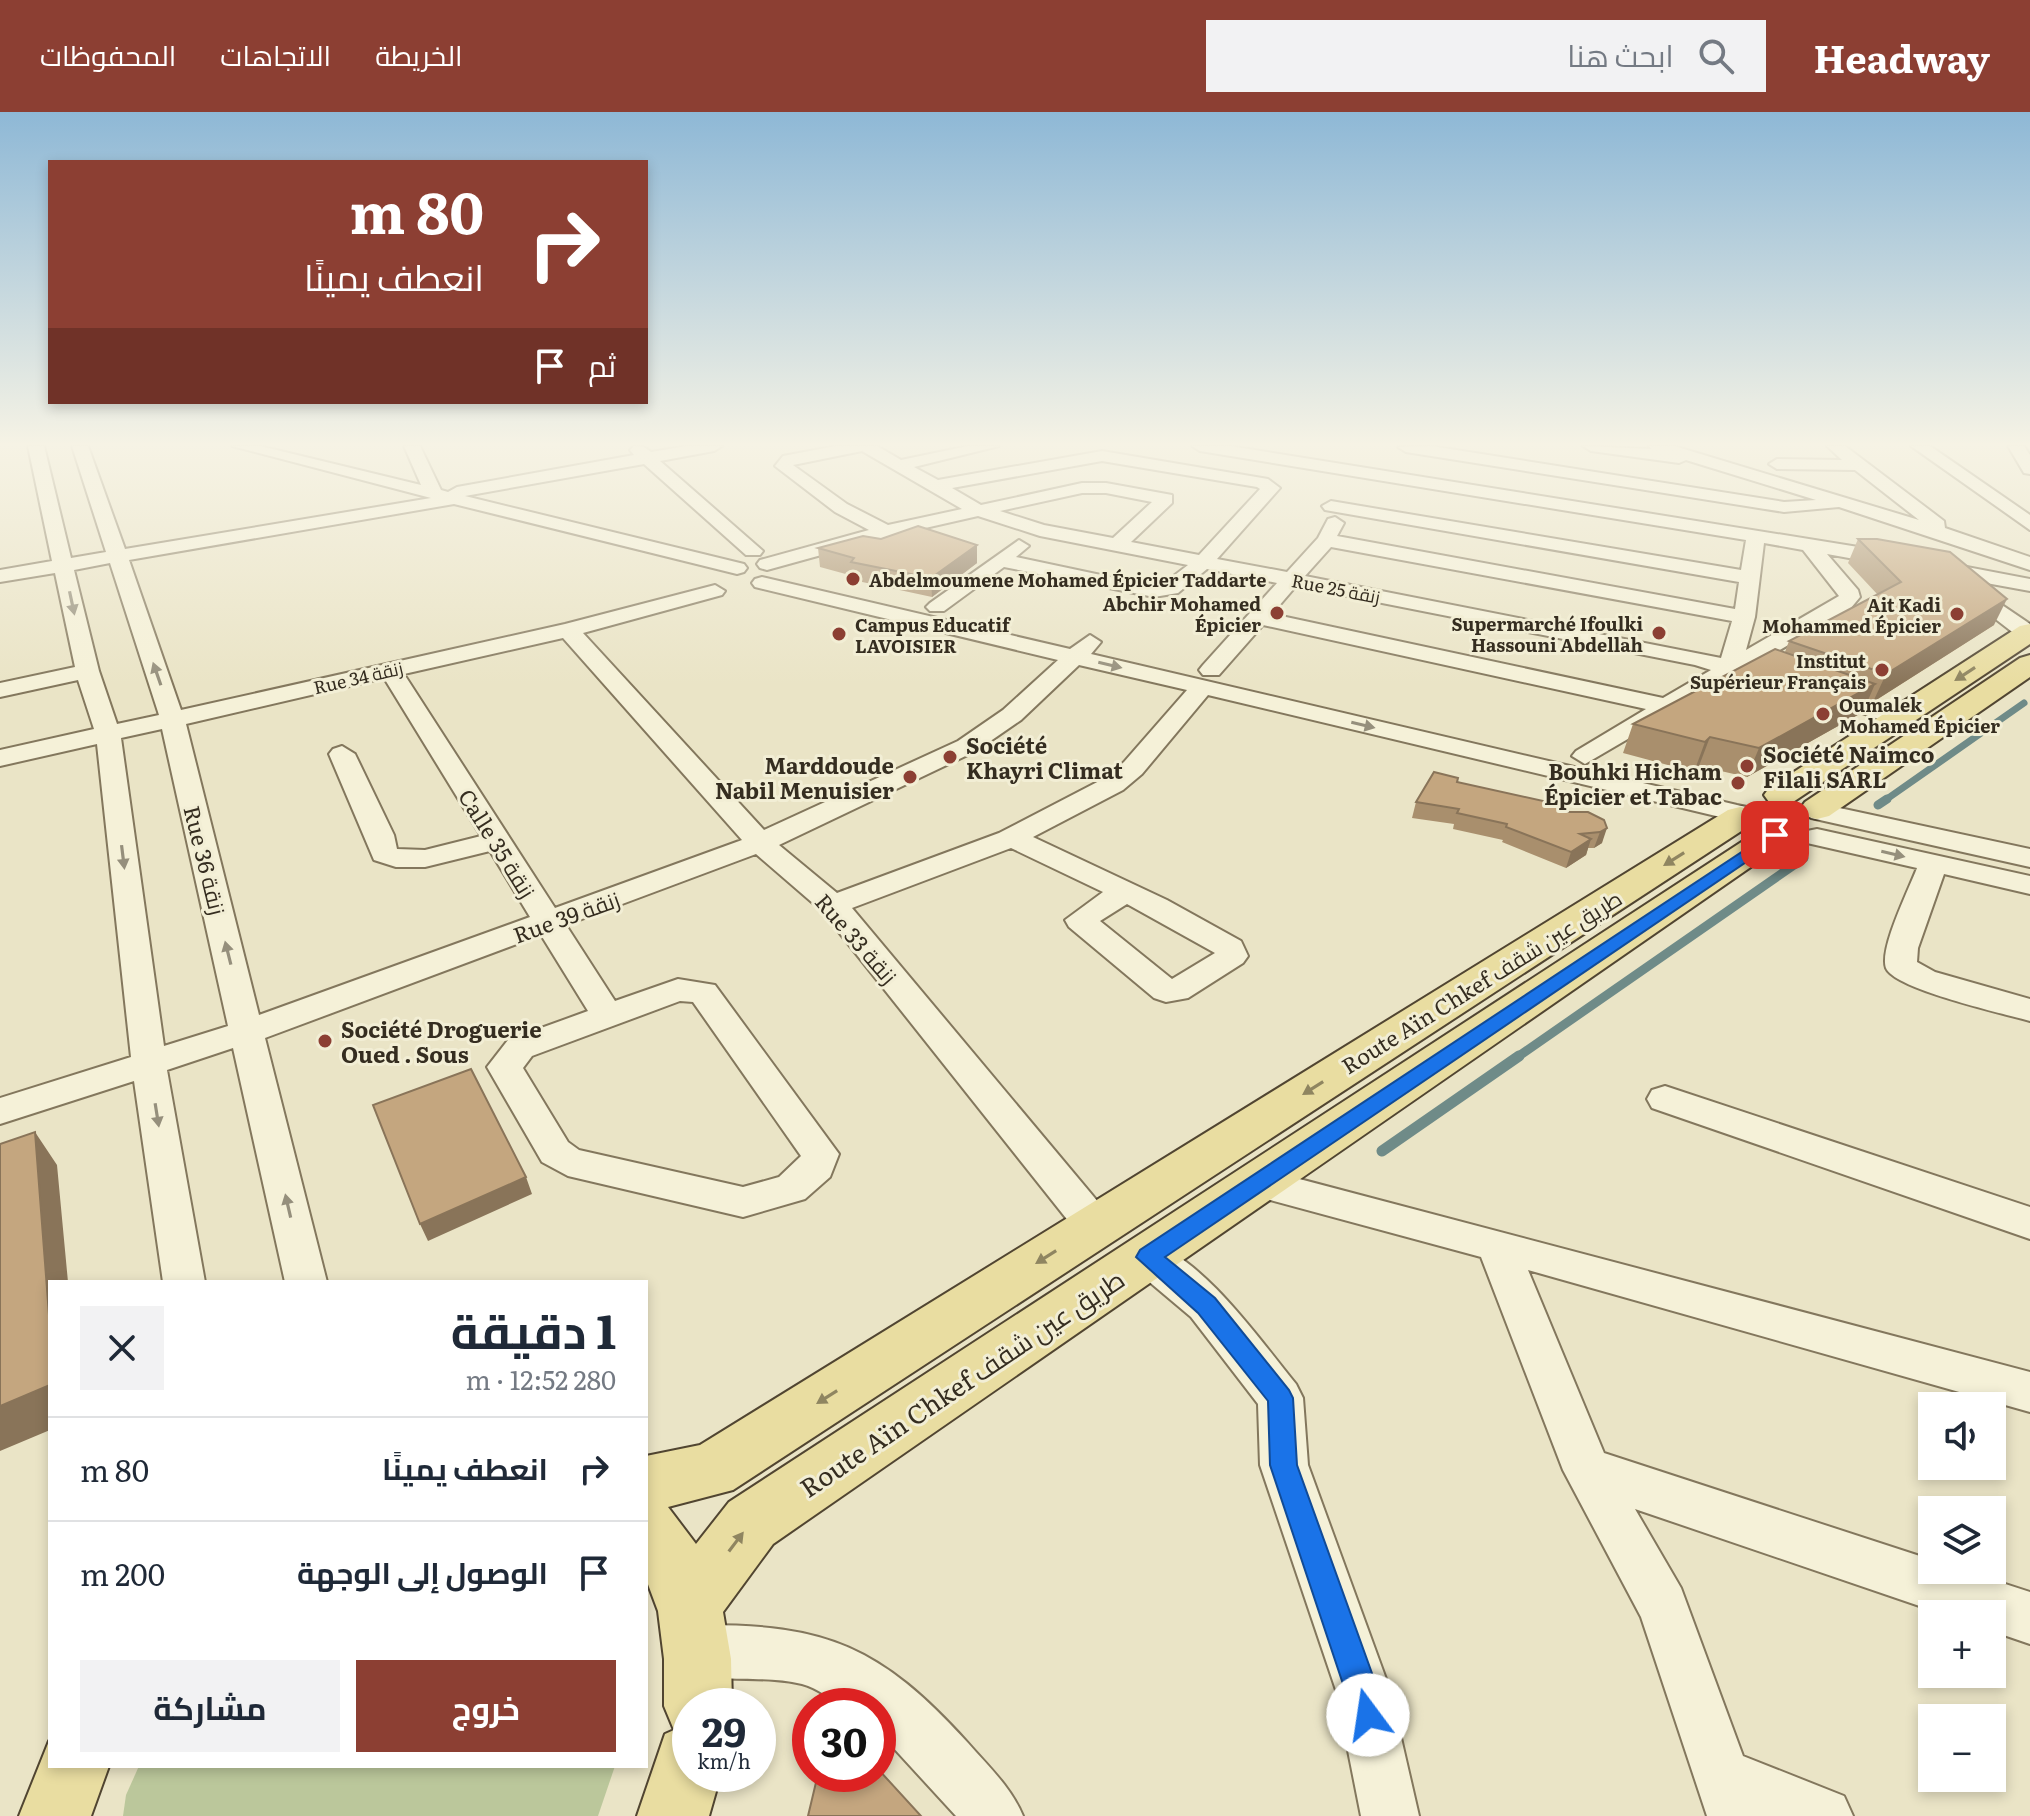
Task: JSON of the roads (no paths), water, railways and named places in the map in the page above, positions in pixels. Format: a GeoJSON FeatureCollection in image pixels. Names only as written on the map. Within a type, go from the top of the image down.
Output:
{"type":"FeatureCollection","features":[{"type":"Feature","properties":{"kind":"main road","name":"Route Aïn Chkef طريق عين شقف"},"geometry":{"type":"LineString","coordinates":[[695,1654],[751,1523],[1258,1183],[1780,814],[1897,719],[2029,632]]}},
{"type":"Feature","properties":{"kind":"main road","name":"Route Aïn Chkef طريق عين شقف"},"geometry":{"type":"LineString","coordinates":[[648,1484],[712,1470],[1095,1226],[2030,664]]}},
{"type":"Feature","properties":{"kind":"main road"},"geometry":{"type":"LineString","coordinates":[[648,1531],[667,1557],[695,1654]]}},
{"type":"Feature","properties":{"kind":"main road"},"geometry":{"type":"LineString","coordinates":[[55,1816],[73,1768]]}},
{"type":"Feature","properties":{"kind":"main road"},"geometry":{"type":"LineString","coordinates":[[673,1816],[680,1792]]}},
{"type":"Feature","properties":{"kind":"street"},"geometry":{"type":"LineString","coordinates":[[54,526],[87,671],[108,733],[149,1065],[184,1280]]}},
{"type":"Feature","properties":{"kind":"street","name":"Rue 36 زنقة"},"geometry":{"type":"LineString","coordinates":[[106,526],[172,718],[306,1280]]}},
{"type":"Feature","properties":{"kind":"street"},"geometry":{"type":"LineString","coordinates":[[0,576],[281,526]]}},
{"type":"Feature","properties":{"kind":"street"},"geometry":{"type":"LineString","coordinates":[[569,526],[1780,814],[2030,858]]}},
{"type":"Feature","properties":{"kind":"street"},"geometry":{"type":"LineString","coordinates":[[709,526],[750,571],[937,607],[1082,649]]}},
{"type":"Feature","properties":{"kind":"street"},"geometry":{"type":"LineString","coordinates":[[875,526],[886,531]]}},
{"type":"Feature","properties":{"kind":"street","name":"Rue 34 زنقة"},"geometry":{"type":"LineString","coordinates":[[0,758],[568,630],[750,571],[910,526]]}},
{"type":"Feature","properties":{"kind":"street","name":"Rue 25 زنقة"},"geometry":{"type":"LineString","coordinates":[[1026,526],[1199,562],[1773,672]]}},
{"type":"Feature","properties":{"kind":"street"},"geometry":{"type":"LineString","coordinates":[[1117,545],[1139,526]]}},
{"type":"Feature","properties":{"kind":"street"},"geometry":{"type":"LineString","coordinates":[[1001,560],[1148,591],[1171,588],[1234,526]]}},
{"type":"Feature","properties":{"kind":"street"},"geometry":{"type":"LineString","coordinates":[[833,905],[1012,838],[1114,784],[1133,768],[1257,617],[1326,540],[1334,526]]}},
{"type":"Feature","properties":{"kind":"street"},"geometry":{"type":"LineString","coordinates":[[1445,526],[1750,578]]}},
{"type":"Feature","properties":{"kind":"street"},"geometry":{"type":"LineString","coordinates":[[1692,526],[2030,585]]}},
{"type":"Feature","properties":{"kind":"street"},"geometry":{"type":"LineString","coordinates":[[1831,526],[1857,553]]}},
{"type":"Feature","properties":{"kind":"street"},"geometry":{"type":"LineString","coordinates":[[1918,526],[2030,564]]}},
{"type":"Feature","properties":{"kind":"street"},"geometry":{"type":"LineString","coordinates":[[1935,526],[1946,534]]}},
{"type":"Feature","properties":{"kind":"street"},"geometry":{"type":"LineString","coordinates":[[937,607],[1040,530]]}},
{"type":"Feature","properties":{"kind":"street"},"geometry":{"type":"LineString","coordinates":[[1738,664],[1756,536]]}},
{"type":"Feature","properties":{"kind":"street"},"geometry":{"type":"LineString","coordinates":[[1326,540],[1744,617]]}},
{"type":"Feature","properties":{"kind":"street"},"geometry":{"type":"LineString","coordinates":[[1585,756],[1835,610],[1850,597],[1842,582],[1809,545]]}},
{"type":"Feature","properties":{"kind":"street"},"geometry":{"type":"LineString","coordinates":[[1940,568],[2029,632]]}},
{"type":"Feature","properties":{"kind":"street"},"geometry":{"type":"LineString","coordinates":[[1257,617],[1666,706]]}},
{"type":"Feature","properties":{"kind":"street","name":"Rue 33 زنقة"},"geometry":{"type":"LineString","coordinates":[[568,630],[760,843],[833,905],[1095,1226]]}},
{"type":"Feature","properties":{"kind":"street","name":"Rue 39 زنقة"},"geometry":{"type":"LineString","coordinates":[[0,1111],[247,1032],[548,924],[760,843],[967,746],[1012,715],[1082,649]]}},
{"type":"Feature","properties":{"kind":"street","name":"Calle 35 زنقة"},"geometry":{"type":"LineString","coordinates":[[390,670],[608,1016]]}},
{"type":"Feature","properties":{"kind":"street"},"geometry":{"type":"LineString","coordinates":[[0,690],[87,671]]}},
{"type":"Feature","properties":{"kind":"street"},"geometry":{"type":"LineString","coordinates":[[1206,679],[1585,756],[1933,863],[2030,885]]}},
{"type":"Feature","properties":{"kind":"street"},"geometry":{"type":"LineString","coordinates":[[1801,682],[1897,719]]}},
{"type":"Feature","properties":{"kind":"street"},"geometry":{"type":"LineString","coordinates":[[342,754],[380,835],[384,854],[395,859],[414,859],[496,841]]}},
{"type":"Feature","properties":{"kind":"street"},"geometry":{"type":"LineString","coordinates":[[1012,838],[1125,892]]}},
{"type":"Feature","properties":{"kind":"street"},"geometry":{"type":"LineString","coordinates":[[1933,863],[1902,948],[1901,966],[1924,979],[2030,1010]]}},
{"type":"Feature","properties":{"kind":"street"},"geometry":{"type":"LineString","coordinates":[[678,990],[703,993],[820,1154],[817,1167],[791,1189],[743,1202],[568,1162],[555,1152],[505,1067],[509,1057],[520,1048],[608,1016],[678,990]]}},
{"type":"Feature","properties":{"kind":"street"},"geometry":{"type":"LineString","coordinates":[[1665,1099],[2030,1223]]}},
{"type":"Feature","properties":{"kind":"street"},"geometry":{"type":"LineString","coordinates":[[1258,1183],[1497,1245],[2030,1392]]}},
{"type":"Feature","properties":{"kind":"street"},"geometry":{"type":"LineString","coordinates":[[1497,1245],[1587,1470],[1663,1606],[1729,1796],[1824,1816]]}},
{"type":"Feature","properties":{"kind":"street"},"geometry":{"type":"LineString","coordinates":[[1148,1257],[1206,1305],[1280,1398],[1284,1465],[1363,1690],[1390,1816]]}},
{"type":"Feature","properties":{"kind":"street"},"geometry":{"type":"LineString","coordinates":[[1587,1470],[2030,1618]]}},
{"type":"Feature","properties":{"kind":"street"},"geometry":{"type":"LineString","coordinates":[[695,1654],[786,1654],[830,1666],[856,1680],[870,1688],[915,1729],[994,1816]]}},
{"type":"Feature","properties":{"kind":"waterway"},"geometry":{"type":"LineString","coordinates":[[1884,801],[2024,703]]}},
{"type":"Feature","properties":{"kind":"waterway"},"geometry":{"type":"LineString","coordinates":[[1878,805],[1884,801]]}},
{"type":"Feature","properties":{"kind":"waterway"},"geometry":{"type":"LineString","coordinates":[[1516,1058],[1804,858]]}},
{"type":"Feature","properties":{"kind":"waterway"},"geometry":{"type":"LineString","coordinates":[[1382,1151],[1519,1056]]}},
{"type":"Feature","properties":{"kind":"place","name":"Abdelmoumene Mohamed Épicier Taddarte"},"geometry":{"type":"Point","coordinates":[853,579]}},
{"type":"Feature","properties":{"kind":"place","name":"Abchir Mohamed Épicier"},"geometry":{"type":"Point","coordinates":[1277,613]}},
{"type":"Feature","properties":{"kind":"place","name":"Ait Kadi Mohammed Épicier"},"geometry":{"type":"Point","coordinates":[1957,614]}},
{"type":"Feature","properties":{"kind":"place","name":"Supermarché Ifoulki Hassouni Abdellah"},"geometry":{"type":"Point","coordinates":[1659,633]}},
{"type":"Feature","properties":{"kind":"place","name":"Campus Educatif LAVOISIER"},"geometry":{"type":"Point","coordinates":[839,634]}},
{"type":"Feature","properties":{"kind":"place","name":"Institut Supérieur Français"},"geometry":{"type":"Point","coordinates":[1882,670]}},
{"type":"Feature","properties":{"kind":"place","name":"Oumalek Mohamed Épicier"},"geometry":{"type":"Point","coordinates":[1823,714]}},
{"type":"Feature","properties":{"kind":"place","name":"Société Khayri Climat"},"geometry":{"type":"Point","coordinates":[950,757]}},
{"type":"Feature","properties":{"kind":"place","name":"Société Naimco Filali SARL"},"geometry":{"type":"Point","coordinates":[1747,766]}},
{"type":"Feature","properties":{"kind":"place","name":"Marddoude Nabil Menuisier"},"geometry":{"type":"Point","coordinates":[910,777]}},
{"type":"Feature","properties":{"kind":"place","name":"Bouhki Hicham Épicier et Tabac"},"geometry":{"type":"Point","coordinates":[1738,783]}},
{"type":"Feature","properties":{"kind":"place","name":"Société Droguerie Oued . Sous"},"geometry":{"type":"Point","coordinates":[325,1041]}}]}
